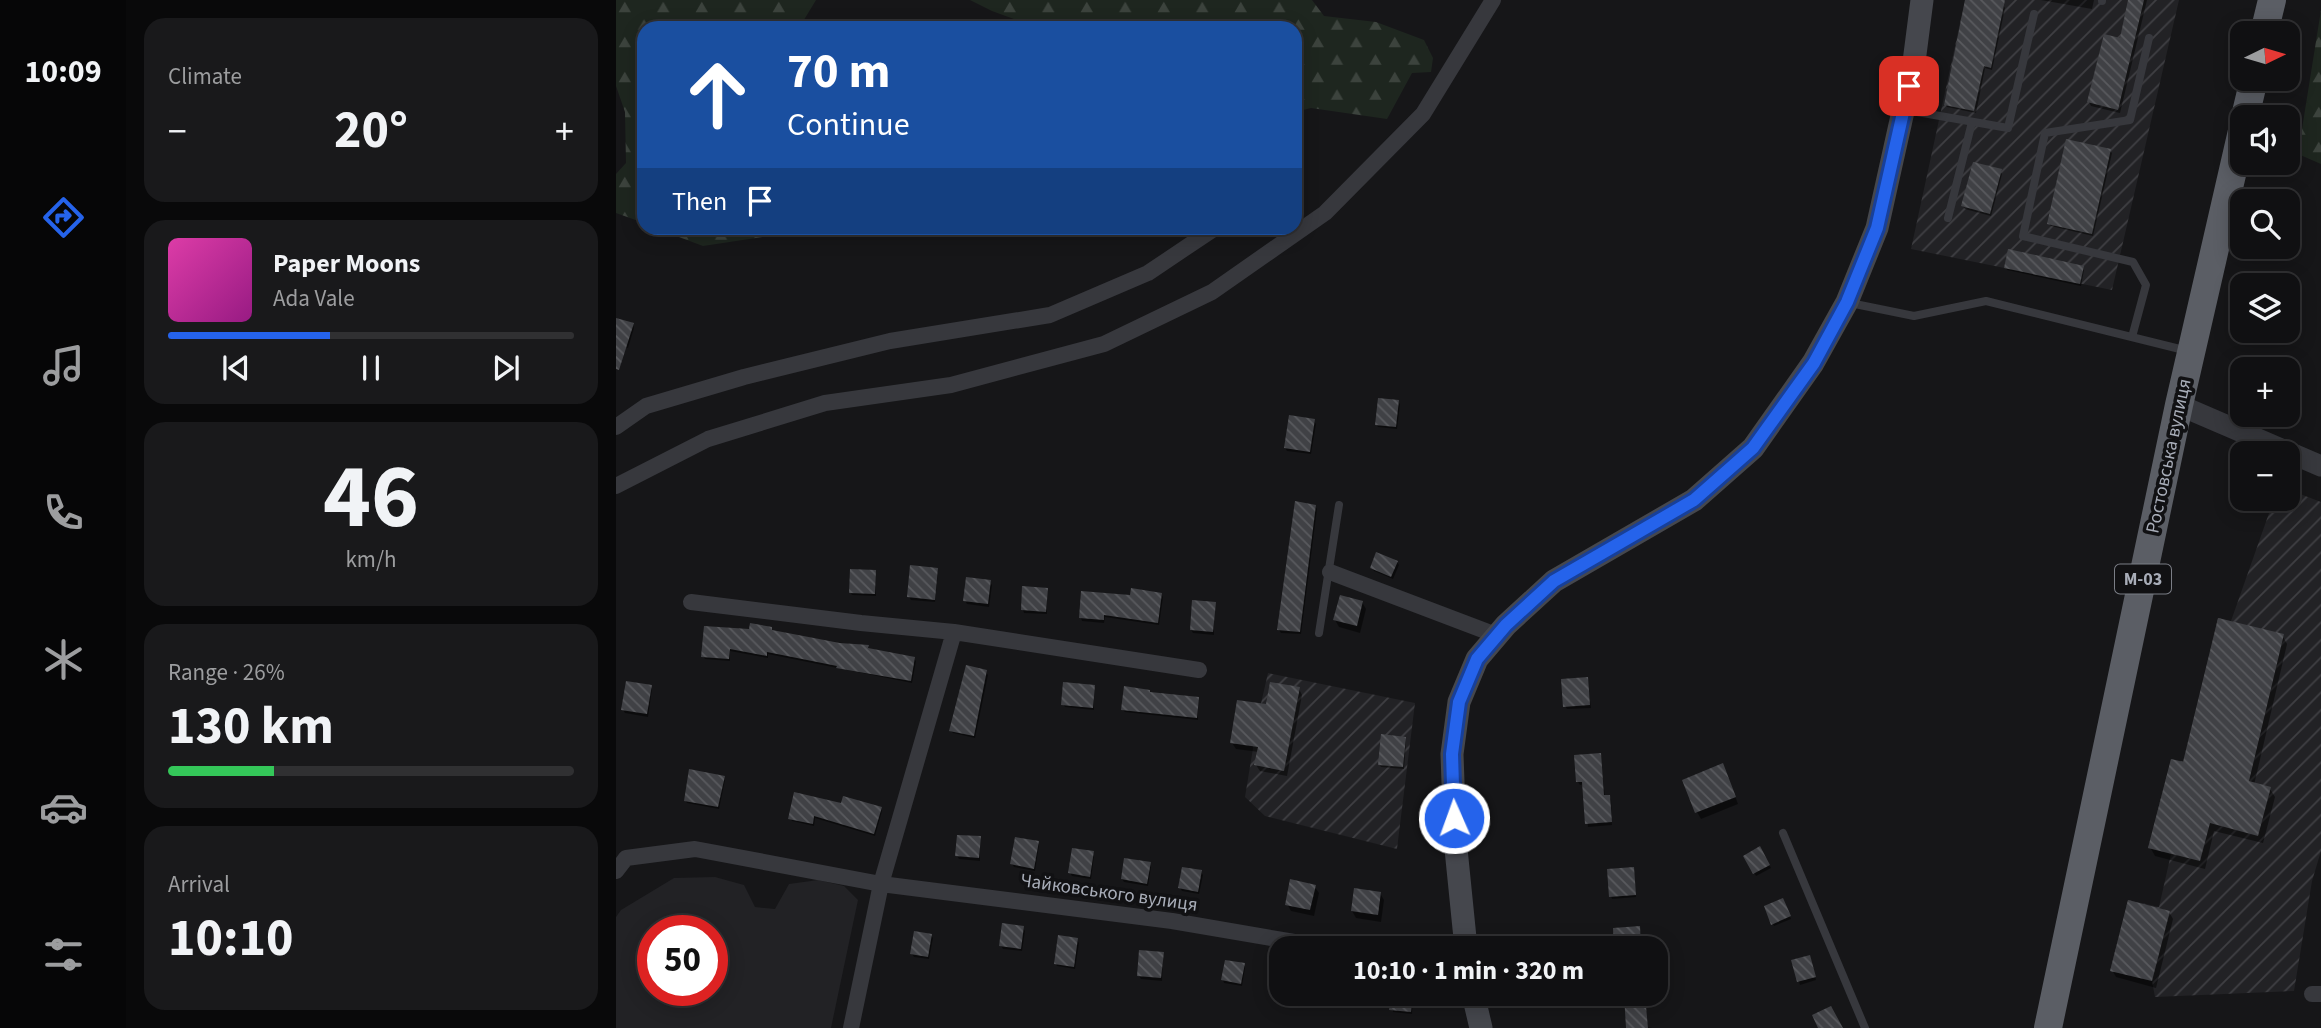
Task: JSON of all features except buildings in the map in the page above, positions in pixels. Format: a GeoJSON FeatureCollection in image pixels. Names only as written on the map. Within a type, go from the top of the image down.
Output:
{"type":"FeatureCollection","features":[{"type":"Feature","properties":{"kind":"highway"},"geometry":{"type":"LineString","coordinates":[[2267,21],[2272,0]]}},
{"type":"Feature","properties":{"kind":"highway","name":"Ростовська вулиця"},"geometry":{"type":"LineString","coordinates":[[2048,1028],[2179,405],[2232,175]]}},
{"type":"Feature","properties":{"kind":"main road"},"geometry":{"type":"LineString","coordinates":[[1465,936],[1454,839],[1452,754],[1459,702],[1477,659],[1501,630],[1554,581],[1694,500],[1753,448],[1814,363],[1847,302],[1877,228],[1914,62],[1922,0]]}},
{"type":"Feature","properties":{"kind":"main road"},"geometry":{"type":"LineString","coordinates":[[1476,1006],[1481,1028]]}},
{"type":"Feature","properties":{"kind":"street"},"geometry":{"type":"LineString","coordinates":[[1302,229],[1325,213],[1423,114],[1493,0]]}},
{"type":"Feature","properties":{"kind":"street"},"geometry":{"type":"LineString","coordinates":[[616,427],[646,406],[744,377],[890,341],[1050,315],[1148,273],[1205,235]]}},
{"type":"Feature","properties":{"kind":"street"},"geometry":{"type":"LineString","coordinates":[[616,486],[708,439],[825,403],[951,385],[1104,344],[1212,292],[1294,235]]}},
{"type":"Feature","properties":{"kind":"street"},"geometry":{"type":"LineString","coordinates":[[2179,405],[2321,466]]}},
{"type":"Feature","properties":{"kind":"street"},"geometry":{"type":"LineString","coordinates":[[1330,572],[1501,630]]}},
{"type":"Feature","properties":{"kind":"street"},"geometry":{"type":"LineString","coordinates":[[691,602],[954,632],[1199,670]]}},
{"type":"Feature","properties":{"kind":"street"},"geometry":{"type":"LineString","coordinates":[[851,1028],[881,884],[954,632]]}},
{"type":"Feature","properties":{"kind":"street","name":"Чайковського вулиця"},"geometry":{"type":"LineString","coordinates":[[616,871],[626,858],[695,849],[881,884],[1172,921],[1269,937]]}},
{"type":"Feature","properties":{"kind":"lane"},"geometry":{"type":"LineString","coordinates":[[1903,110],[2008,128],[2034,14]]}},
{"type":"Feature","properties":{"kind":"lane"},"geometry":{"type":"LineString","coordinates":[[2132,337],[2146,285],[2133,262],[2023,236],[2045,133],[2130,120],[2149,38]]}},
{"type":"Feature","properties":{"kind":"lane"},"geometry":{"type":"LineString","coordinates":[[1948,218],[1972,122]]}},
{"type":"Feature","properties":{"kind":"lane"},"geometry":{"type":"LineString","coordinates":[[1847,302],[1914,316],[1986,301],[2191,351]]}},
{"type":"Feature","properties":{"kind":"lane"},"geometry":{"type":"LineString","coordinates":[[1320,634],[1339,505]]}},
{"type":"Feature","properties":{"kind":"lane"},"geometry":{"type":"LineString","coordinates":[[1783,833],[1865,1028]]}},
{"type":"Feature","properties":{"kind":"shaded area"},"geometry":{"type":"Polygon","coordinates":[[[1965,0],[2179,0],[2112,290],[1911,249],[1965,0]]]}},
{"type":"Feature","properties":{"kind":"shaded area"},"geometry":{"type":"Polygon","coordinates":[[[2300,494],[2321,502],[2321,851],[2312,881],[2294,991],[2155,997],[2152,981],[2110,971],[2128,900],[2159,907],[2171,854],[2148,848],[2171,759],[2186,762],[2218,618],[2231,621],[2270,511],[2300,511],[2300,494]]]}},
{"type":"Feature","properties":{"kind":"shaded area"},"geometry":{"type":"Polygon","coordinates":[[[1268,673],[1415,703],[1397,849],[1265,816],[1245,797],[1268,673]]]}},
{"type":"Feature","properties":{"kind":"shaded area"},"geometry":{"type":"Polygon","coordinates":[[[715,877],[744,885],[755,907],[775,909],[789,884],[818,880],[844,886],[858,900],[831,1028],[616,1028],[616,917],[621,910],[674,878],[715,877]]]}},
{"type":"Feature","properties":{"kind":"green space"},"geometry":{"type":"Polygon","coordinates":[[[616,0],[816,0],[803,21],[637,21],[637,220],[616,213],[616,174],[626,163],[625,112],[616,86],[616,0]]]}},
{"type":"Feature","properties":{"kind":"green space"},"geometry":{"type":"Polygon","coordinates":[[[970,0],[1312,0],[1324,16],[1376,22],[1424,40],[1433,58],[1431,72],[1412,73],[1387,119],[1311,108],[1302,110],[1302,21],[1020,21],[970,0]]]}},
{"type":"Feature","properties":{"kind":"green space"},"geometry":{"type":"Polygon","coordinates":[[[2321,10],[2321,164],[2300,155],[2321,10]]]}},
{"type":"Feature","properties":{"kind":"green space"},"geometry":{"type":"Polygon","coordinates":[[[674,235],[775,235],[703,246],[674,235]]]}},
{"type":"Feature","properties":{"kind":"route"},"geometry":{"type":"LineString","coordinates":[[1454,818],[1452,754],[1459,702],[1477,659],[1496,635],[1554,581],[1694,500],[1753,448],[1814,363],[1847,302],[1877,228],[1909,86]]}}]}
